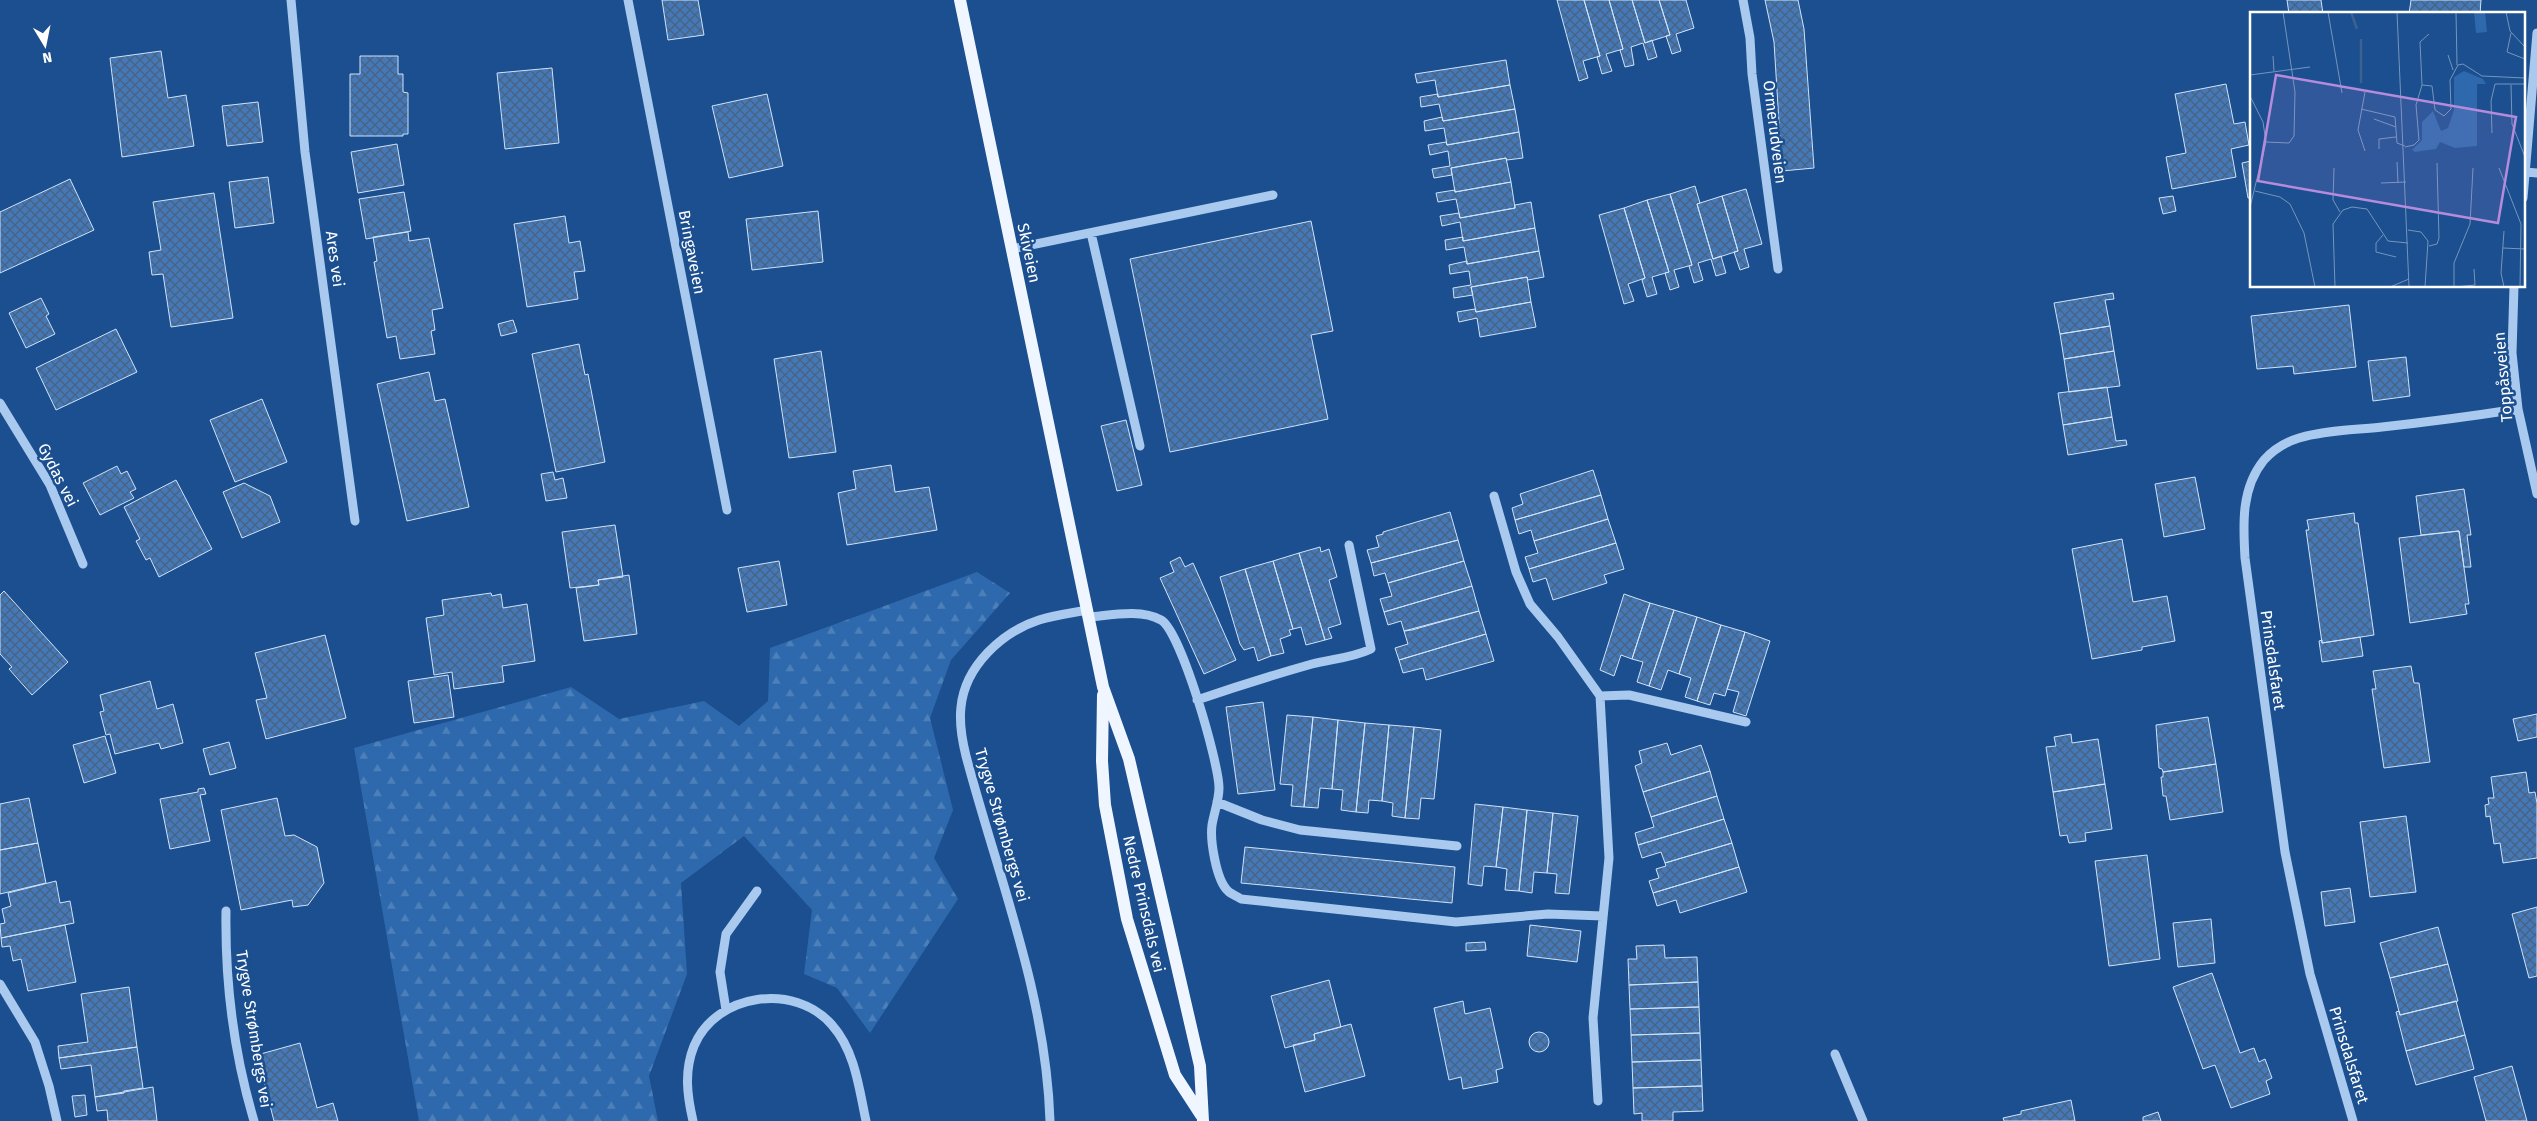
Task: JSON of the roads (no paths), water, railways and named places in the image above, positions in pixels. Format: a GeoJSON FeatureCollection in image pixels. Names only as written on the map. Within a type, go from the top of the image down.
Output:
{"type":"FeatureCollection","features":[{"type":"Feature","properties":{"kind":"main road","name":"Skiveien"},"geometry":{"type":"LineString","coordinates":[[960,0],[1068,512]]}},
{"type":"Feature","properties":{"kind":"main road","name":"Nedre Prinsdals vei"},"geometry":{"type":"LineString","coordinates":[[1068,512],[1103,687],[1129,759],[1200,1066],[1203,1119]]}},
{"type":"Feature","properties":{"kind":"main road","name":"Nedre Prinsdals vei"},"geometry":{"type":"LineString","coordinates":[[1103,687],[1102,761],[1105,805],[1127,919],[1175,1075],[1203,1119]]}},
{"type":"Feature","properties":{"kind":"street","name":"Ares vei"},"geometry":{"type":"LineString","coordinates":[[291,0],[305,152],[355,521]]}},
{"type":"Feature","properties":{"kind":"street","name":"Bringaveien"},"geometry":{"type":"LineString","coordinates":[[628,0],[727,510]]}},
{"type":"Feature","properties":{"kind":"street","name":"Ormerudveien"},"geometry":{"type":"LineString","coordinates":[[1743,0],[1750,38],[1752,74],[1778,269]]}},
{"type":"Feature","properties":{"kind":"street"},"geometry":{"type":"LineString","coordinates":[[2524,189],[2537,32]]}},
{"type":"Feature","properties":{"kind":"street"},"geometry":{"type":"LineString","coordinates":[[2526,172],[2537,173]]}},
{"type":"Feature","properties":{"kind":"street"},"geometry":{"type":"LineString","coordinates":[[1012,249],[1273,195]]}},
{"type":"Feature","properties":{"kind":"street"},"geometry":{"type":"LineString","coordinates":[[1091,233],[1140,446]]}},
{"type":"Feature","properties":{"kind":"street","name":"Toppåsveien"},"geometry":{"type":"LineString","coordinates":[[2514,288],[2512,353],[2518,409],[2537,494]]}},
{"type":"Feature","properties":{"kind":"street","name":"Gydas vei"},"geometry":{"type":"LineString","coordinates":[[0,403],[50,484],[83,564]]}},
{"type":"Feature","properties":{"kind":"street","name":"Prinsdalsfaret"},"geometry":{"type":"LineString","coordinates":[[2353,1121],[2310,974],[2285,852],[2245,558],[2243,525],[2246,500],[2254,477],[2265,460],[2280,446],[2299,438],[2328,432],[2462,418],[2518,409]]}},
{"type":"Feature","properties":{"kind":"street"},"geometry":{"type":"LineString","coordinates":[[1494,496],[1516,572],[1530,604],[1558,637],[1600,696],[1609,858],[1592,1018],[1598,1101]]}},
{"type":"Feature","properties":{"kind":"street"},"geometry":{"type":"LineString","coordinates":[[1197,700],[1263,678],[1315,664],[1354,657],[1371,649],[1349,545]]}},
{"type":"Feature","properties":{"kind":"street","name":"Trygve Strømbergs vei"},"geometry":{"type":"LineString","coordinates":[[1050,1121],[1045,1058],[1033,991],[966,756],[961,731],[961,705],[965,690],[977,666],[996,643],[1039,620],[1089,613],[1142,614],[1168,625],[1177,642],[1197,700],[1218,774],[1217,802],[1212,828],[1215,861],[1227,890],[1241,899],[1456,922],[1548,914],[1603,916]]}},
{"type":"Feature","properties":{"kind":"street"},"geometry":{"type":"LineString","coordinates":[[1600,696],[1629,695],[1746,722]]}},
{"type":"Feature","properties":{"kind":"street"},"geometry":{"type":"LineString","coordinates":[[1217,802],[1262,820],[1300,830],[1457,846]]}},
{"type":"Feature","properties":{"kind":"street"},"geometry":{"type":"LineString","coordinates":[[726,1010],[720,972],[726,934],[756,891]]}},
{"type":"Feature","properties":{"kind":"street","name":"Trygve Strømbergs vei"},"geometry":{"type":"LineString","coordinates":[[226,911],[225,957],[248,1098],[254,1121]]}},
{"type":"Feature","properties":{"kind":"street"},"geometry":{"type":"LineString","coordinates":[[0,984],[35,1042],[49,1086],[57,1121]]}},
{"type":"Feature","properties":{"kind":"street"},"geometry":{"type":"LineString","coordinates":[[693,1121],[687,1095],[689,1062],[695,1044],[706,1028],[726,1010],[747,1001],[773,997],[794,1002],[819,1014],[832,1024],[844,1041],[853,1061],[866,1121]]}},
{"type":"Feature","properties":{"kind":"street"},"geometry":{"type":"LineString","coordinates":[[1835,1054],[1863,1121]]}}]}
